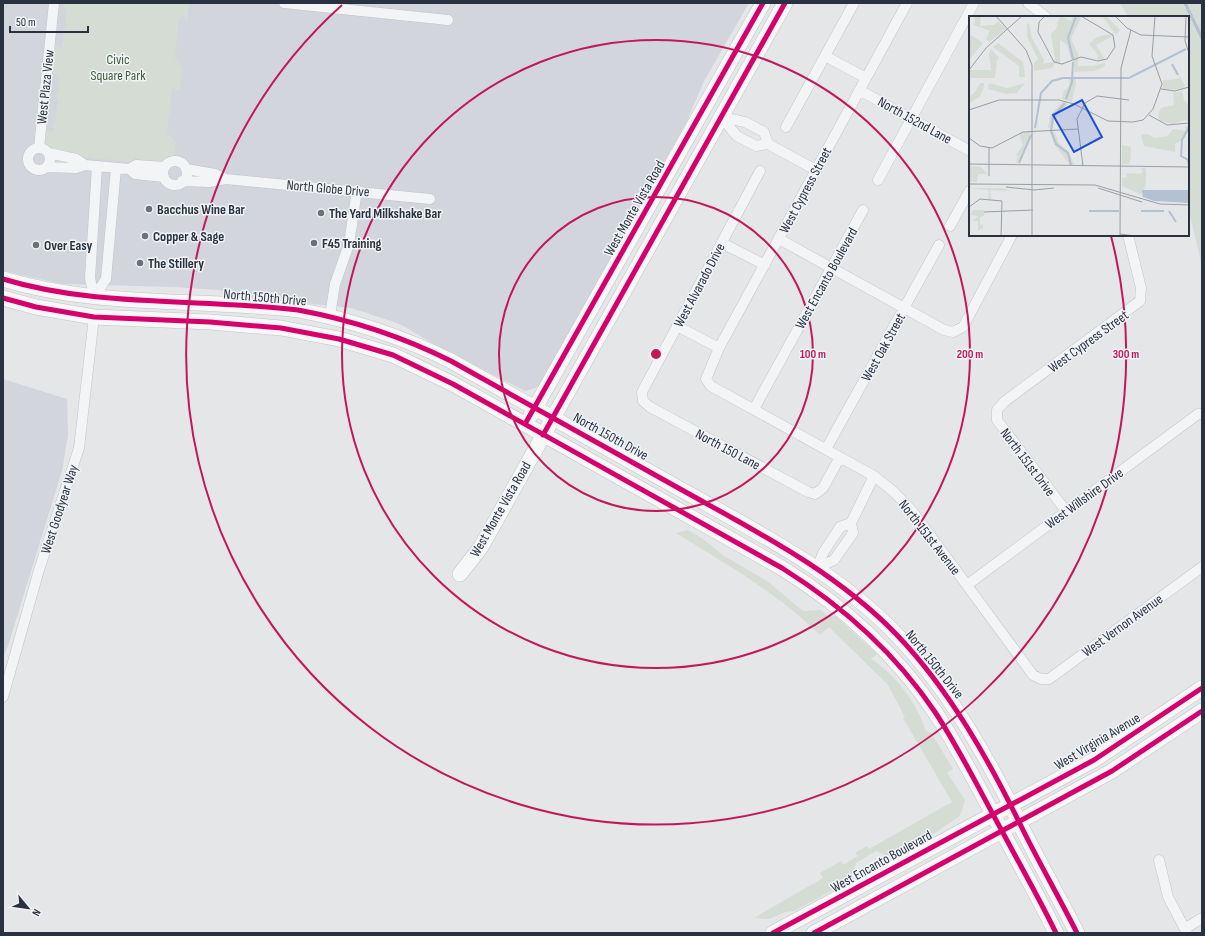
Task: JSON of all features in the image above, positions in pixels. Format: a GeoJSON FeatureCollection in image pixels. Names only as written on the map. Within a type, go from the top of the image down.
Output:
{"type":"FeatureCollection","features":[{"type":"Feature","properties":{"kind":"street","name":"West Plaza View"},"geometry":{"type":"LineString","coordinates":[[39,148],[54,3]]}},
{"type":"Feature","properties":{"kind":"street"},"geometry":{"type":"LineString","coordinates":[[284,3],[448,20]]}},
{"type":"Feature","properties":{"kind":"street","name":"West Monte Vista Road"},"geometry":{"type":"LineString","coordinates":[[525,424],[763,3]]}},
{"type":"Feature","properties":{"kind":"street","name":"West Monte Vista Road"},"geometry":{"type":"LineString","coordinates":[[460,574],[481,547],[785,3]]}},
{"type":"Feature","properties":{"kind":"street"},"geometry":{"type":"LineString","coordinates":[[786,126],[854,3]]}},
{"type":"Feature","properties":{"kind":"street","name":"West Cypress Street"},"geometry":{"type":"LineString","coordinates":[[706,379],[719,348],[907,3]]}},
{"type":"Feature","properties":{"kind":"street"},"geometry":{"type":"LineString","coordinates":[[878,180],[974,3]]}},
{"type":"Feature","properties":{"kind":"street"},"geometry":{"type":"LineString","coordinates":[[1028,3],[1045,16]]}},
{"type":"Feature","properties":{"kind":"street"},"geometry":{"type":"LineString","coordinates":[[825,56],[866,78]]}},
{"type":"Feature","properties":{"kind":"street","name":"North 152nd Lane"},"geometry":{"type":"LineString","coordinates":[[859,90],[969,150]]}},
{"type":"Feature","properties":{"kind":"street"},"geometry":{"type":"LineString","coordinates":[[704,108],[721,117],[745,122],[764,132],[768,144]]}},
{"type":"Feature","properties":{"kind":"street"},"geometry":{"type":"LineString","coordinates":[[721,117],[737,136],[756,146],[768,144],[816,170]]}},
{"type":"Feature","properties":{"kind":"street"},"geometry":{"type":"LineString","coordinates":[[85,165],[76,159],[49,153],[39,148],[30,152],[28,162],[36,170],[47,167],[76,168],[85,165],[129,170],[136,165],[164,172]]}},
{"type":"Feature","properties":{"kind":"street"},"geometry":{"type":"LineString","coordinates":[[47,167],[50,160],[49,153]]}},
{"type":"Feature","properties":{"kind":"street"},"geometry":{"type":"LineString","coordinates":[[174,161],[181,163],[186,169],[186,176],[182,182],[174,184],[167,182],[164,172],[174,161]]}},
{"type":"Feature","properties":{"kind":"street"},"geometry":{"type":"LineString","coordinates":[[94,317],[94,297],[90,278],[97,166]]}},
{"type":"Feature","properties":{"kind":"street"},"geometry":{"type":"LineString","coordinates":[[94,297],[106,279],[116,168]]}},
{"type":"Feature","properties":{"kind":"street","name":"North Globe Drive"},"geometry":{"type":"LineString","coordinates":[[186,169],[215,174],[226,179]]}},
{"type":"Feature","properties":{"kind":"street","name":"West Alvarado Drive"},"geometry":{"type":"LineString","coordinates":[[643,401],[642,392],[760,172]]}},
{"type":"Feature","properties":{"kind":"street","name":"North Globe Drive"},"geometry":{"type":"LineString","coordinates":[[182,182],[209,182],[226,179],[357,190],[430,199]]}},
{"type":"Feature","properties":{"kind":"street"},"geometry":{"type":"LineString","coordinates":[[330,316],[336,284],[349,244],[357,190]]}},
{"type":"Feature","properties":{"kind":"street"},"geometry":{"type":"LineString","coordinates":[[950,226],[969,192]]}},
{"type":"Feature","properties":{"kind":"street","name":"West Encanto Boulevard"},"geometry":{"type":"LineString","coordinates":[[754,409],[863,210]]}},
{"type":"Feature","properties":{"kind":"street"},"geometry":{"type":"LineString","coordinates":[[779,239],[944,330],[953,332],[963,327],[1011,236]]}},
{"type":"Feature","properties":{"kind":"street","name":"West Cypress Street"},"geometry":{"type":"LineString","coordinates":[[997,410],[1004,402],[1140,301],[1141,288],[1128,236]]}},
{"type":"Feature","properties":{"kind":"street"},"geometry":{"type":"LineString","coordinates":[[722,242],[765,265]]}},
{"type":"Feature","properties":{"kind":"street","name":"West Oak Street"},"geometry":{"type":"LineString","coordinates":[[826,449],[939,245]]}},
{"type":"Feature","properties":{"kind":"street","name":"North 150th Drive"},"geometry":{"type":"LineString","coordinates":[[3,279],[57,292],[94,297],[281,308],[330,316],[374,329],[435,353],[535,407],[773,541],[817,568],[867,606],[896,634],[922,664],[957,710],[1006,818]]}},
{"type":"Feature","properties":{"kind":"street","name":"North 150th Drive"},"geometry":{"type":"LineString","coordinates":[[3,298],[36,307],[94,317],[252,325],[281,328],[339,339],[402,359],[453,384],[807,584],[857,623],[916,686],[1006,818]]}},
{"type":"Feature","properties":{"kind":"street","name":"West Goodyear Way"},"geometry":{"type":"LineString","coordinates":[[3,697],[39,570],[79,448],[94,317]]}},
{"type":"Feature","properties":{"kind":"street"},"geometry":{"type":"LineString","coordinates":[[677,326],[719,348]]}},
{"type":"Feature","properties":{"kind":"street","name":"North 151st Avenue"},"geometry":{"type":"LineString","coordinates":[[706,379],[711,386],[874,476],[894,492],[913,512],[1033,675],[1041,679]]}},
{"type":"Feature","properties":{"kind":"street","name":"North 150 Lane"},"geometry":{"type":"LineString","coordinates":[[643,401],[650,407],[808,492],[815,494],[823,488],[840,457]]}},
{"type":"Feature","properties":{"kind":"street","name":"North 151st Drive"},"geometry":{"type":"LineString","coordinates":[[997,410],[997,420],[1066,511]]}},
{"type":"Feature","properties":{"kind":"street","name":"West Willshire Drive"},"geometry":{"type":"LineString","coordinates":[[967,585],[1198,414],[1202,414]]}},
{"type":"Feature","properties":{"kind":"street"},"geometry":{"type":"LineString","coordinates":[[807,584],[817,568],[834,560],[853,533],[851,523],[874,476]]}},
{"type":"Feature","properties":{"kind":"street","name":"West Vernon Avenue"},"geometry":{"type":"LineString","coordinates":[[1041,679],[1049,679],[1202,566]]}},
{"type":"Feature","properties":{"kind":"street","name":"West Virginia Avenue"},"geometry":{"type":"LineString","coordinates":[[1006,818],[1202,688]]}},
{"type":"Feature","properties":{"kind":"street"},"geometry":{"type":"LineString","coordinates":[[814,933],[1006,818],[1112,771],[1202,711]]}},
{"type":"Feature","properties":{"kind":"street"},"geometry":{"type":"LineString","coordinates":[[1006,818],[1056,933]]}},
{"type":"Feature","properties":{"kind":"street"},"geometry":{"type":"LineString","coordinates":[[1006,818],[1077,933]]}},
{"type":"Feature","properties":{"kind":"street","name":"West Encanto Boulevard"},"geometry":{"type":"LineString","coordinates":[[773,933],[1006,818]]}},
{"type":"Feature","properties":{"kind":"street"},"geometry":{"type":"LineString","coordinates":[[1158,860],[1168,897],[1186,931],[1202,918]]}},
{"type":"Feature","properties":{"kind":"shaded area"},"geometry":{"type":"Polygon","coordinates":[[[3,3],[749,3],[704,81],[686,123],[542,382],[536,388],[525,391],[437,346],[400,324],[351,308],[246,297],[218,290],[174,287],[62,284],[3,271],[3,3]]]}},
{"type":"Feature","properties":{"kind":"shaded area"},"geometry":{"type":"Polygon","coordinates":[[[3,379],[67,399],[68,435],[62,471],[8,646],[3,657],[3,379]]]}},
{"type":"Feature","properties":{"kind":"green space","name":"Civic Square Park"},"geometry":{"type":"Polygon","coordinates":[[[61,3],[190,3],[187,21],[183,16],[179,19],[175,58],[182,68],[180,91],[172,88],[170,107],[172,111],[169,114],[167,132],[176,143],[174,157],[152,164],[63,155],[43,144],[45,128],[52,132],[55,130],[52,126],[55,123],[58,100],[55,96],[58,93],[59,80],[51,70],[54,45],[62,49],[64,35],[62,32],[65,28],[67,11],[61,3]]]}},
{"type":"Feature","properties":{"kind":"green space"},"geometry":{"type":"Polygon","coordinates":[[[1120,3],[1202,3],[1202,266],[1189,211],[1189,16],[1127,16],[1120,3]]]}},
{"type":"Feature","properties":{"kind":"green space"},"geometry":{"type":"Polygon","coordinates":[[[688,530],[703,539],[724,556],[767,581],[803,611],[821,610],[828,616],[835,616],[877,654],[871,659],[888,672],[911,700],[922,720],[925,730],[932,734],[953,769],[947,773],[965,800],[960,815],[957,818],[911,848],[900,854],[888,856],[876,851],[856,863],[852,875],[845,878],[840,886],[794,911],[785,912],[769,919],[754,918],[823,878],[820,873],[841,861],[843,865],[858,856],[855,853],[867,846],[869,849],[952,802],[903,718],[905,717],[888,685],[829,627],[820,635],[787,606],[751,580],[676,533],[688,530]]]}},
{"type":"Feature","properties":{"kind":"waterway"},"geometry":{"type":"LineString","coordinates":[[1185,3],[1202,38]]}},
{"type":"Feature","properties":{"kind":"cycle path"},"geometry":{"type":"LineString","coordinates":[[525,424],[763,3]]}},
{"type":"Feature","properties":{"kind":"cycle path"},"geometry":{"type":"LineString","coordinates":[[543,435],[785,3]]}},
{"type":"Feature","properties":{"kind":"cycle path"},"geometry":{"type":"LineString","coordinates":[[3,279],[39,288],[112,298],[261,306],[298,310],[377,330],[414,344],[451,361],[767,537],[821,572],[847,591],[872,611],[916,656],[951,703],[983,753],[1077,933]]}},
{"type":"Feature","properties":{"kind":"cycle path"},"geometry":{"type":"LineString","coordinates":[[3,298],[36,307],[94,317],[210,322],[281,328],[339,339],[393,355],[453,384],[782,568],[804,582],[866,632],[903,670],[920,691],[944,726],[961,756],[1056,933]]}},
{"type":"Feature","properties":{"kind":"cycle path"},"geometry":{"type":"LineString","coordinates":[[773,933],[1094,760],[1202,688]]}},
{"type":"Feature","properties":{"kind":"cycle path"},"geometry":{"type":"LineString","coordinates":[[814,933],[1112,771],[1202,711]]}},
{"type":"Feature","properties":{"kind":"place","name":"Bacchus Wine Bar"},"geometry":{"type":"Point","coordinates":[149,209]}},
{"type":"Feature","properties":{"kind":"place","name":"The Yard Milkshake Bar"},"geometry":{"type":"Point","coordinates":[321,213]}},
{"type":"Feature","properties":{"kind":"place","name":"Copper & Sage"},"geometry":{"type":"Point","coordinates":[145,236]}},
{"type":"Feature","properties":{"kind":"place","name":"F45 Training"},"geometry":{"type":"Point","coordinates":[314,243]}},
{"type":"Feature","properties":{"kind":"place","name":"Over Easy"},"geometry":{"type":"Point","coordinates":[36,245]}},
{"type":"Feature","properties":{"kind":"place","name":"The Stillery"},"geometry":{"type":"Point","coordinates":[140,263]}}]}
